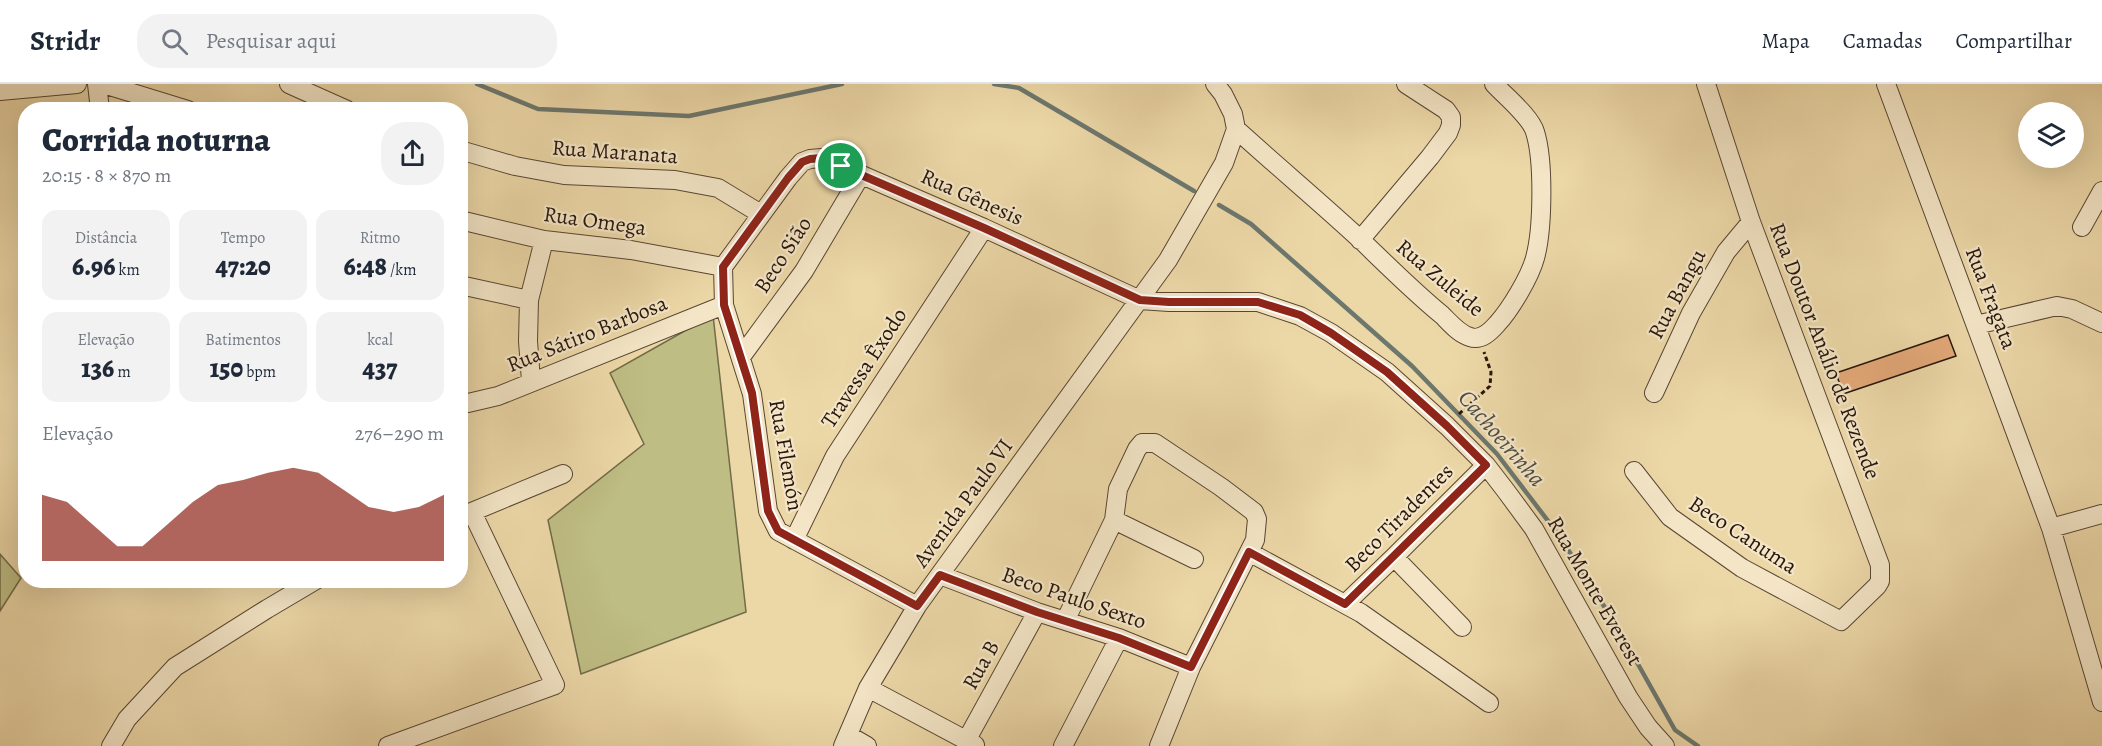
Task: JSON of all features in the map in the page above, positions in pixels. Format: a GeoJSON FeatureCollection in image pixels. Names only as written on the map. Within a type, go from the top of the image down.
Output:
{"type":"FeatureCollection","features":[{"type":"Feature","properties":{"kind":"street"},"geometry":{"type":"LineString","coordinates":[[0,91],[77,84]]}},
{"type":"Feature","properties":{"kind":"street"},"geometry":{"type":"LineString","coordinates":[[97,84],[99,102]]}},
{"type":"Feature","properties":{"kind":"street"},"geometry":{"type":"LineString","coordinates":[[103,84],[162,102]]}},
{"type":"Feature","properties":{"kind":"street"},"geometry":{"type":"LineString","coordinates":[[289,84],[329,102]]}},
{"type":"Feature","properties":{"kind":"street"},"geometry":{"type":"LineString","coordinates":[[1215,84],[1233,114],[1236,129]]}},
{"type":"Feature","properties":{"kind":"street"},"geometry":{"type":"LineString","coordinates":[[1360,240],[1435,150],[1451,125],[1446,110],[1406,84]]}},
{"type":"Feature","properties":{"kind":"street","name":"Rua Zuleide"},"geometry":{"type":"LineString","coordinates":[[1236,129],[1412,290],[1464,335],[1477,338],[1485,336],[1504,316],[1516,298],[1535,258],[1542,182],[1535,129],[1528,118],[1494,84]]}},
{"type":"Feature","properties":{"kind":"street","name":"Rua Doutor Análio de Rezende"},"geometry":{"type":"LineString","coordinates":[[1706,84],[1751,222],[1880,565],[1880,581],[1877,586],[1841,621]]}},
{"type":"Feature","properties":{"kind":"street","name":"Rua Fragata"},"geometry":{"type":"LineString","coordinates":[[1887,84],[2051,528],[2101,697]]}},
{"type":"Feature","properties":{"kind":"street","name":"Avenida Paulo VI"},"geometry":{"type":"LineString","coordinates":[[845,741],[868,688],[917,606],[1168,260],[1224,163],[1236,129]]}},
{"type":"Feature","properties":{"kind":"street","name":"Rua Maranata"},"geometry":{"type":"LineString","coordinates":[[468,152],[515,166],[564,176],[675,180],[718,188],[761,213]]}},
{"type":"Feature","properties":{"kind":"street","name":"Rua Gênesis"},"geometry":{"type":"LineString","coordinates":[[723,267],[761,213],[802,162],[822,158],[984,228],[1140,300]]}},
{"type":"Feature","properties":{"kind":"street","name":"Beco Sião"},"geometry":{"type":"LineString","coordinates":[[741,357],[804,271],[861,175]]}},
{"type":"Feature","properties":{"kind":"street"},"geometry":{"type":"LineString","coordinates":[[2082,227],[2102,191]]}},
{"type":"Feature","properties":{"kind":"street","name":"Rua Omega"},"geometry":{"type":"LineString","coordinates":[[468,222],[544,240],[631,250],[723,267]]}},
{"type":"Feature","properties":{"kind":"street","name":"Rua Bangu"},"geometry":{"type":"LineString","coordinates":[[1654,393],[1697,303],[1726,252],[1751,222]]}},
{"type":"Feature","properties":{"kind":"street","name":"Travessa Êxodo"},"geometry":{"type":"LineString","coordinates":[[794,540],[835,456],[984,228]]}},
{"type":"Feature","properties":{"kind":"street"},"geometry":{"type":"LineString","coordinates":[[531,381],[528,341],[529,300],[544,240]]}},
{"type":"Feature","properties":{"kind":"street","name":"Rua Filemón"},"geometry":{"type":"LineString","coordinates":[[723,267],[724,305],[752,393],[768,511],[778,531],[917,606]]}},
{"type":"Feature","properties":{"kind":"street"},"geometry":{"type":"LineString","coordinates":[[468,287],[529,300]]}},
{"type":"Feature","properties":{"kind":"street","name":"Rua Monte Everest"},"geometry":{"type":"LineString","coordinates":[[1140,300],[1258,302],[1300,315],[1331,333],[1387,372],[1486,465],[1533,529],[1628,697],[1648,727],[1665,746]]}},
{"type":"Feature","properties":{"kind":"street","name":"Rua Sátiro Barbosa"},"geometry":{"type":"LineString","coordinates":[[468,403],[498,396],[724,305]]}},
{"type":"Feature","properties":{"kind":"street"},"geometry":{"type":"LineString","coordinates":[[1976,326],[2056,306],[2072,309],[2102,323]]}},
{"type":"Feature","properties":{"kind":"street"},"geometry":{"type":"LineString","coordinates":[[1066,619],[1114,520],[1118,489],[1137,448],[1145,442],[1155,443],[1254,512],[1257,519],[1255,540],[1191,667],[1159,746]]}},
{"type":"Feature","properties":{"kind":"street","name":"Beco Tiradentes"},"geometry":{"type":"LineString","coordinates":[[1345,604],[1486,465]]}},
{"type":"Feature","properties":{"kind":"street","name":"Beco Canuma"},"geometry":{"type":"LineString","coordinates":[[1634,471],[1670,517],[1742,568],[1841,621]]}},
{"type":"Feature","properties":{"kind":"street"},"geometry":{"type":"LineString","coordinates":[[468,513],[563,474]]}},
{"type":"Feature","properties":{"kind":"street"},"geometry":{"type":"LineString","coordinates":[[2051,528],[2102,514]]}},
{"type":"Feature","properties":{"kind":"street"},"geometry":{"type":"LineString","coordinates":[[388,746],[555,685],[468,518]]}},
{"type":"Feature","properties":{"kind":"street"},"geometry":{"type":"LineString","coordinates":[[1114,520],[1194,559]]}},
{"type":"Feature","properties":{"kind":"street"},"geometry":{"type":"LineString","coordinates":[[1249,552],[1345,604],[1489,703]]}},
{"type":"Feature","properties":{"kind":"street"},"geometry":{"type":"LineString","coordinates":[[1394,557],[1462,627]]}},
{"type":"Feature","properties":{"kind":"street","name":"Beco Paulo Sexto"},"geometry":{"type":"LineString","coordinates":[[940,575],[1037,612],[1066,619],[1119,638],[1191,667]]}},
{"type":"Feature","properties":{"kind":"street"},"geometry":{"type":"LineString","coordinates":[[111,746],[127,719],[176,667],[302,588]]}},
{"type":"Feature","properties":{"kind":"street","name":"Rua B"},"geometry":{"type":"LineString","coordinates":[[972,743],[1037,612]]}},
{"type":"Feature","properties":{"kind":"street"},"geometry":{"type":"LineString","coordinates":[[1064,746],[1119,638]]}},
{"type":"Feature","properties":{"kind":"street"},"geometry":{"type":"LineString","coordinates":[[868,688],[972,743]]}},
{"type":"Feature","properties":{"kind":"street"},"geometry":{"type":"LineString","coordinates":[[122,728],[129,746]]}},
{"type":"Feature","properties":{"kind":"street"},"geometry":{"type":"LineString","coordinates":[[845,741],[867,746]]}},
{"type":"Feature","properties":{"kind":"path"},"geometry":{"type":"LineString","coordinates":[[1460,413],[1490,386],[1491,372],[1477,338]]}},
{"type":"Feature","properties":{"kind":"shaded area"},"geometry":{"type":"Polygon","coordinates":[[[713,315],[746,612],[581,674],[548,520],[644,444],[610,373],[713,315]]]}},
{"type":"Feature","properties":{"kind":"shaded area"},"geometry":{"type":"Polygon","coordinates":[[[0,554],[18,575],[18,583],[0,611],[0,554]]]}},
{"type":"Feature","properties":{"kind":"building"},"geometry":{"type":"Polygon","coordinates":[[[1948,335],[1956,356],[1843,394],[1836,373],[1948,335]]]}},
{"type":"Feature","properties":{"kind":"waterway","name":"Cachoeirinha"},"geometry":{"type":"LineString","coordinates":[[477,84],[538,109],[689,116],[842,84]]}},
{"type":"Feature","properties":{"kind":"waterway","name":"Cachoeirinha"},"geometry":{"type":"LineString","coordinates":[[994,84],[1019,88],[1194,191]]}},
{"type":"Feature","properties":{"kind":"waterway","name":"Cachoeirinha"},"geometry":{"type":"LineString","coordinates":[[1219,205],[1251,224],[1412,366],[1497,454],[1558,534],[1616,625],[1675,730],[1698,746]]}},
{"type":"Feature","properties":{"kind":"route"},"geometry":{"type":"LineString","coordinates":[[822,158],[841,166],[984,228],[1140,300],[1258,302],[1300,315],[1331,333],[1387,372],[1486,465],[1345,604],[1249,552],[1191,667],[1119,638],[1066,619],[1037,612],[940,575],[917,606],[778,531],[773,524],[768,511],[752,393],[724,305],[723,267],[788,178],[802,162],[810,159],[822,158]]}}]}
